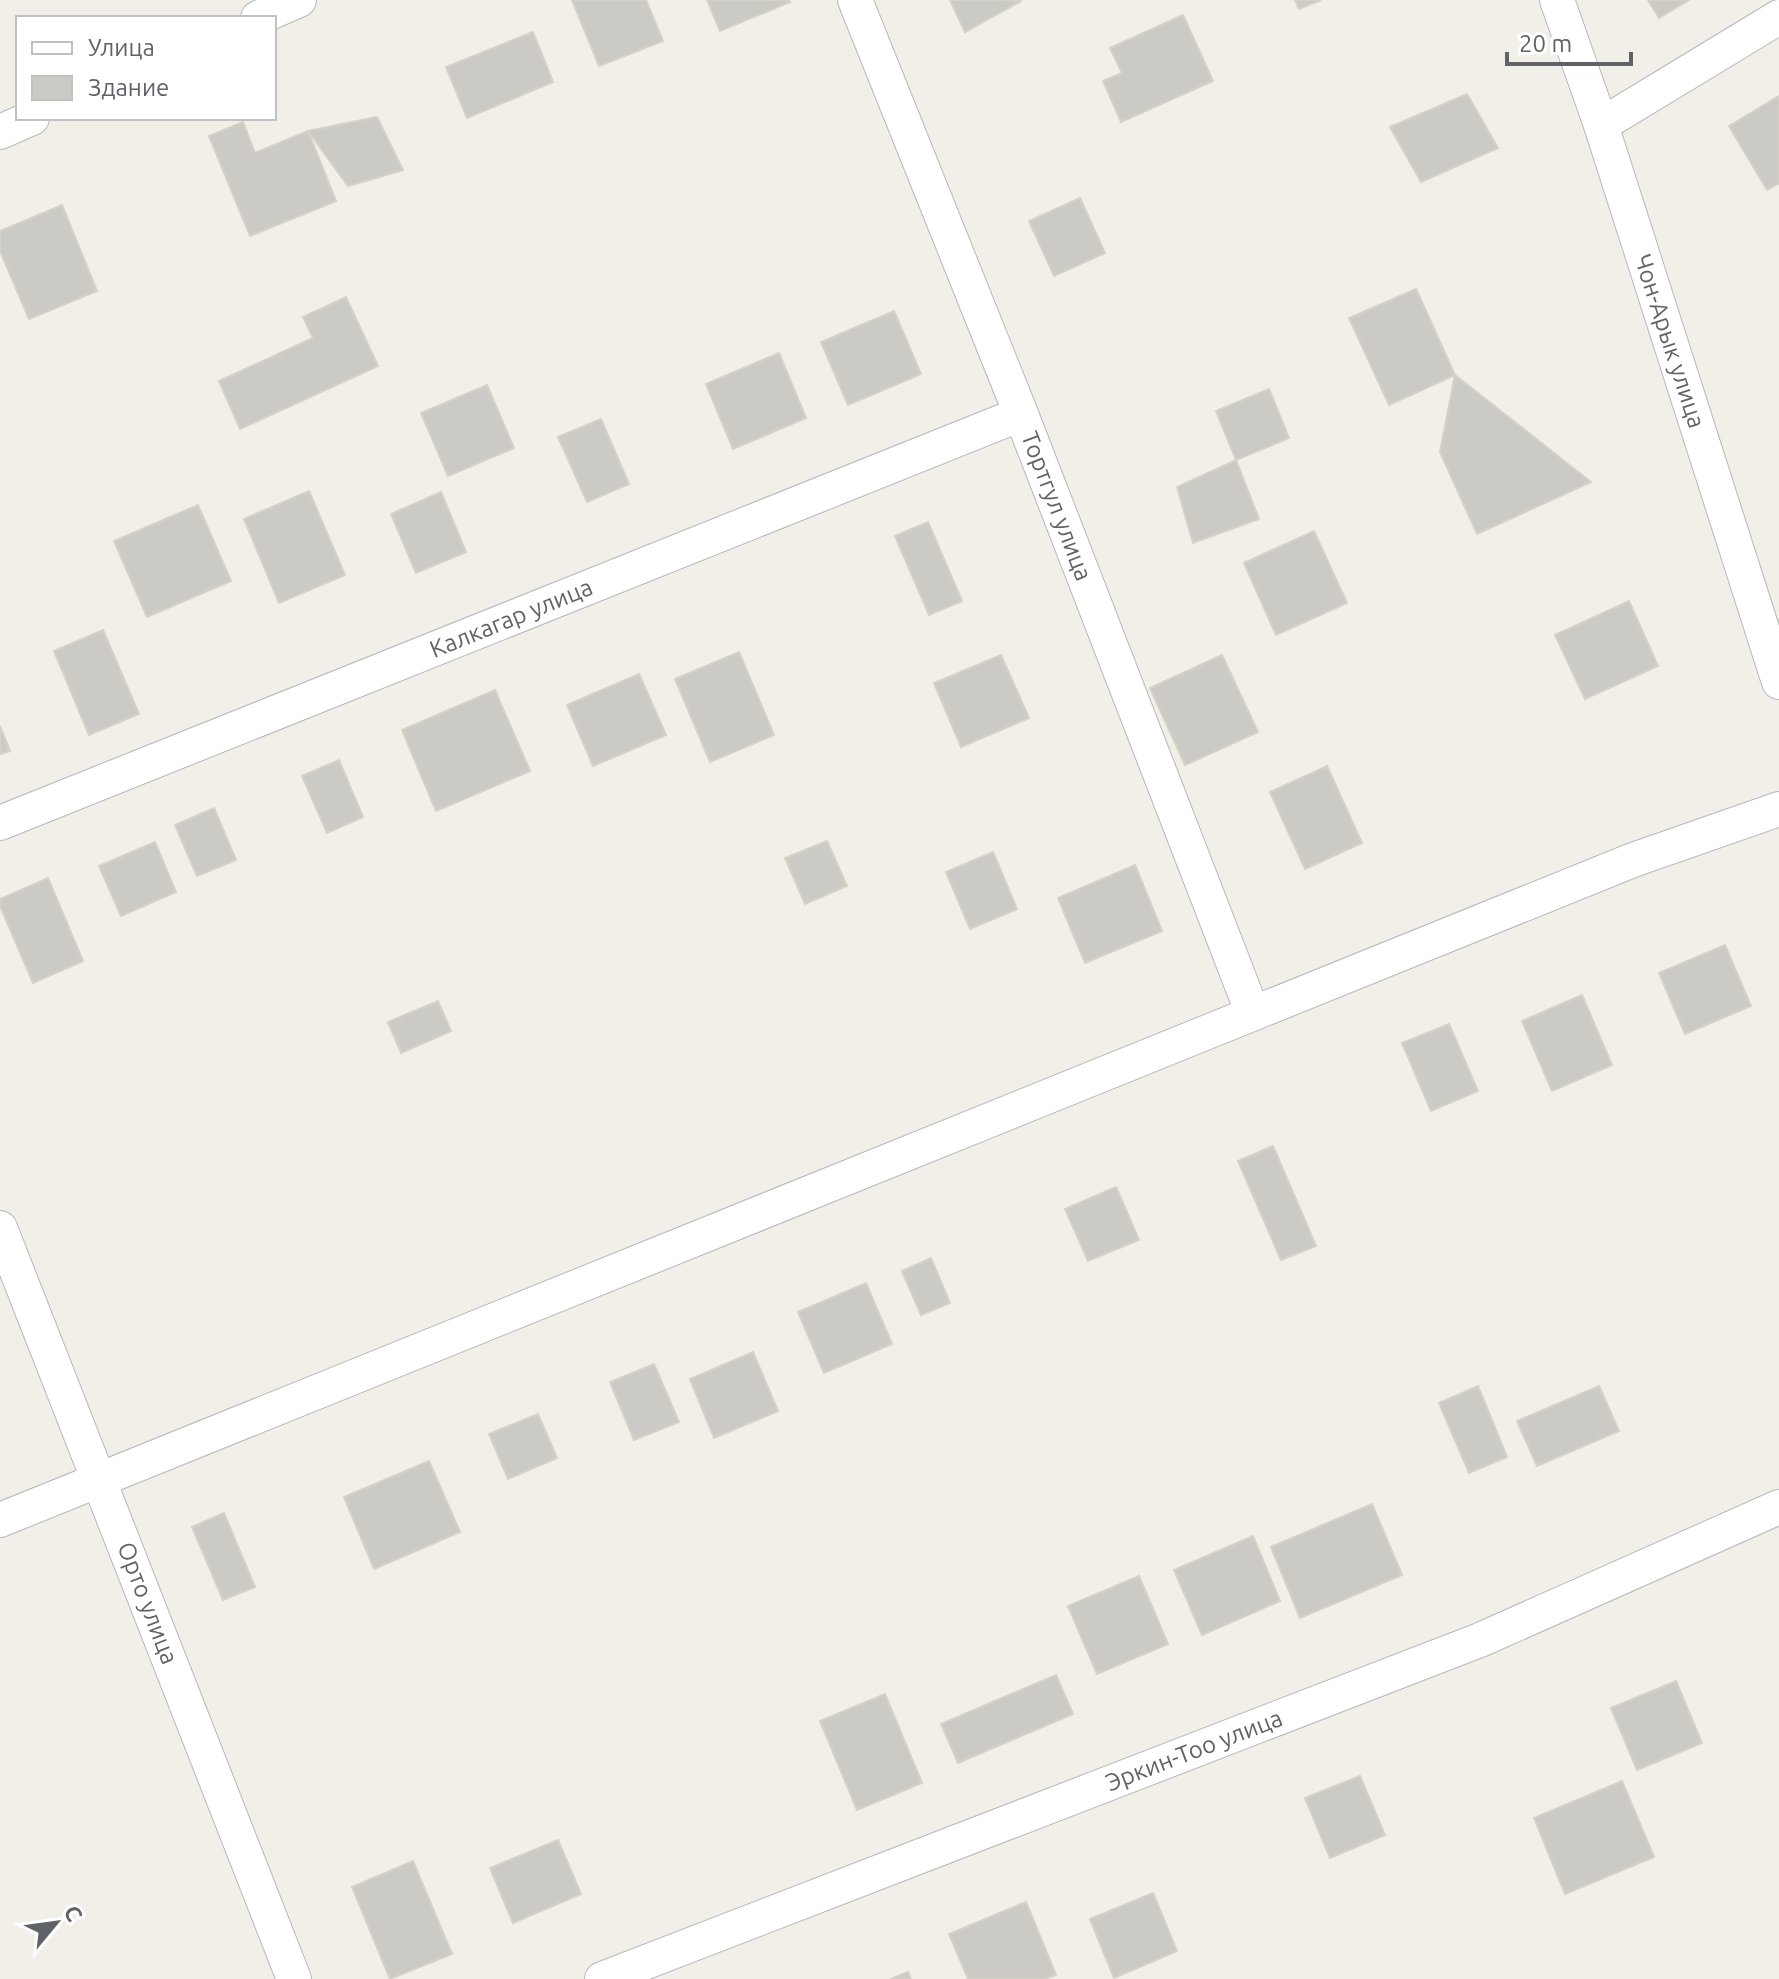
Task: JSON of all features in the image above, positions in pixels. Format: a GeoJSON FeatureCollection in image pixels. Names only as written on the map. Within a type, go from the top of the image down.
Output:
{"type":"FeatureCollection","features":[{"type":"Feature","properties":{"kind":"street"},"geometry":{"type":"LineString","coordinates":[[263,16],[299,0]]}},
{"type":"Feature","properties":{"kind":"street","name":"Тортгул улица"},"geometry":{"type":"LineString","coordinates":[[855,0],[1021,414],[1253,1014]]}},
{"type":"Feature","properties":{"kind":"street","name":"Чон-Арык улица"},"geometry":{"type":"LineString","coordinates":[[1557,0],[1601,125],[1779,682]]}},
{"type":"Feature","properties":{"kind":"street"},"geometry":{"type":"LineString","coordinates":[[1601,125],[1779,17]]}},
{"type":"Feature","properties":{"kind":"street"},"geometry":{"type":"LineString","coordinates":[[0,132],[27,120]]}},
{"type":"Feature","properties":{"kind":"street","name":"Калкагар улица"},"geometry":{"type":"LineString","coordinates":[[0,823],[1021,414]]}},
{"type":"Feature","properties":{"kind":"street"},"geometry":{"type":"LineString","coordinates":[[0,1520],[1633,860],[1779,809]]}},
{"type":"Feature","properties":{"kind":"street","name":"Орто улица"},"geometry":{"type":"LineString","coordinates":[[0,1228],[294,1979]]}},
{"type":"Feature","properties":{"kind":"street","name":"Эркин-Тоо улица"},"geometry":{"type":"LineString","coordinates":[[602,1979],[1480,1640],[1779,1507]]}},
{"type":"Feature","properties":{"kind":"building"},"geometry":{"type":"Polygon","coordinates":[[[572,0],[646,0],[663,41],[599,66],[572,0]]]}},
{"type":"Feature","properties":{"kind":"building"},"geometry":{"type":"Polygon","coordinates":[[[707,0],[789,0],[790,2],[720,31],[707,0]]]}},
{"type":"Feature","properties":{"kind":"building"},"geometry":{"type":"Polygon","coordinates":[[[950,0],[1021,0],[1021,1],[965,32],[950,0]]]}},
{"type":"Feature","properties":{"kind":"building"},"geometry":{"type":"Polygon","coordinates":[[[1295,0],[1321,0],[1299,9],[1295,0]]]}},
{"type":"Feature","properties":{"kind":"building"},"geometry":{"type":"Polygon","coordinates":[[[1648,0],[1689,0],[1659,18],[1648,0]]]}},
{"type":"Feature","properties":{"kind":"building"},"geometry":{"type":"Polygon","coordinates":[[[1183,15],[1213,81],[1121,122],[1103,81],[1122,73],[1110,48],[1183,15]]]}},
{"type":"Feature","properties":{"kind":"building"},"geometry":{"type":"Polygon","coordinates":[[[533,32],[553,82],[467,118],[446,67],[533,32]]]}},
{"type":"Feature","properties":{"kind":"building"},"geometry":{"type":"Polygon","coordinates":[[[1467,94],[1498,148],[1421,182],[1390,127],[1467,94]]]}},
{"type":"Feature","properties":{"kind":"building"},"geometry":{"type":"Polygon","coordinates":[[[1779,96],[1779,183],[1767,190],[1729,126],[1779,96]]]}},
{"type":"Feature","properties":{"kind":"building"},"geometry":{"type":"Polygon","coordinates":[[[377,117],[403,170],[348,186],[308,131],[377,117]]]}},
{"type":"Feature","properties":{"kind":"building"},"geometry":{"type":"Polygon","coordinates":[[[243,122],[255,153],[308,131],[336,201],[250,236],[209,136],[243,122]]]}},
{"type":"Feature","properties":{"kind":"building"},"geometry":{"type":"Polygon","coordinates":[[[1080,198],[1105,253],[1054,276],[1029,221],[1080,198]]]}},
{"type":"Feature","properties":{"kind":"building"},"geometry":{"type":"Polygon","coordinates":[[[62,205],[97,291],[29,319],[0,251],[0,231],[62,205]]]}},
{"type":"Feature","properties":{"kind":"building"},"geometry":{"type":"Polygon","coordinates":[[[1416,289],[1455,375],[1389,405],[1349,318],[1416,289]]]}},
{"type":"Feature","properties":{"kind":"building"},"geometry":{"type":"Polygon","coordinates":[[[346,297],[378,366],[240,429],[219,381],[313,338],[303,317],[346,297]]]}},
{"type":"Feature","properties":{"kind":"building"},"geometry":{"type":"Polygon","coordinates":[[[894,311],[921,374],[848,405],[821,342],[894,311]]]}},
{"type":"Feature","properties":{"kind":"building"},"geometry":{"type":"Polygon","coordinates":[[[779,353],[806,418],[733,449],[706,384],[779,353]]]}},
{"type":"Feature","properties":{"kind":"building"},"geometry":{"type":"Polygon","coordinates":[[[1455,375],[1591,482],[1477,534],[1440,452],[1455,375]]]}},
{"type":"Feature","properties":{"kind":"building"},"geometry":{"type":"Polygon","coordinates":[[[487,385],[514,448],[448,476],[421,413],[487,385]]]}},
{"type":"Feature","properties":{"kind":"building"},"geometry":{"type":"Polygon","coordinates":[[[1269,389],[1289,438],[1236,460],[1216,411],[1269,389]]]}},
{"type":"Feature","properties":{"kind":"building"},"geometry":{"type":"Polygon","coordinates":[[[601,419],[629,484],[587,502],[558,437],[601,419]]]}},
{"type":"Feature","properties":{"kind":"building"},"geometry":{"type":"Polygon","coordinates":[[[1236,460],[1259,519],[1193,543],[1177,487],[1236,460]]]}},
{"type":"Feature","properties":{"kind":"building"},"geometry":{"type":"Polygon","coordinates":[[[309,491],[345,575],[279,603],[244,519],[309,491]]]}},
{"type":"Feature","properties":{"kind":"building"},"geometry":{"type":"Polygon","coordinates":[[[441,492],[466,552],[416,573],[391,514],[441,492]]]}},
{"type":"Feature","properties":{"kind":"building"},"geometry":{"type":"Polygon","coordinates":[[[198,505],[231,581],[147,617],[114,541],[198,505]]]}},
{"type":"Feature","properties":{"kind":"building"},"geometry":{"type":"Polygon","coordinates":[[[928,522],[962,601],[929,615],[895,536],[928,522]]]}},
{"type":"Feature","properties":{"kind":"building"},"geometry":{"type":"Polygon","coordinates":[[[1314,531],[1347,603],[1276,635],[1244,563],[1314,531]]]}},
{"type":"Feature","properties":{"kind":"building"},"geometry":{"type":"Polygon","coordinates":[[[1629,601],[1658,666],[1585,699],[1555,635],[1629,601]]]}},
{"type":"Feature","properties":{"kind":"building"},"geometry":{"type":"Polygon","coordinates":[[[103,630],[139,714],[89,735],[54,651],[103,630]]]}},
{"type":"Feature","properties":{"kind":"building"},"geometry":{"type":"Polygon","coordinates":[[[739,652],[774,735],[710,762],[675,679],[739,652]]]}},
{"type":"Feature","properties":{"kind":"building"},"geometry":{"type":"Polygon","coordinates":[[[1001,655],[1029,718],[961,747],[934,683],[1001,655]]]}},
{"type":"Feature","properties":{"kind":"building"},"geometry":{"type":"Polygon","coordinates":[[[1222,655],[1258,732],[1185,765],[1150,688],[1222,655]]]}},
{"type":"Feature","properties":{"kind":"building"},"geometry":{"type":"Polygon","coordinates":[[[639,674],[666,735],[593,766],[567,705],[639,674]]]}},
{"type":"Feature","properties":{"kind":"building"},"geometry":{"type":"Polygon","coordinates":[[[495,690],[530,771],[436,811],[402,730],[495,690]]]}},
{"type":"Feature","properties":{"kind":"building"},"geometry":{"type":"Polygon","coordinates":[[[0,726],[10,751],[0,754],[0,726]]]}},
{"type":"Feature","properties":{"kind":"building"},"geometry":{"type":"Polygon","coordinates":[[[339,760],[363,817],[327,833],[302,776],[339,760]]]}},
{"type":"Feature","properties":{"kind":"building"},"geometry":{"type":"Polygon","coordinates":[[[1327,766],[1362,843],[1305,869],[1270,792],[1327,766]]]}},
{"type":"Feature","properties":{"kind":"building"},"geometry":{"type":"Polygon","coordinates":[[[214,808],[236,860],[197,876],[175,825],[214,808]]]}},
{"type":"Feature","properties":{"kind":"building"},"geometry":{"type":"Polygon","coordinates":[[[827,841],[847,886],[805,904],[785,858],[827,841]]]}},
{"type":"Feature","properties":{"kind":"building"},"geometry":{"type":"Polygon","coordinates":[[[155,842],[176,892],[121,916],[99,866],[155,842]]]}},
{"type":"Feature","properties":{"kind":"building"},"geometry":{"type":"Polygon","coordinates":[[[993,852],[1017,909],[970,929],[946,872],[993,852]]]}},
{"type":"Feature","properties":{"kind":"building"},"geometry":{"type":"Polygon","coordinates":[[[1135,865],[1162,931],[1085,963],[1058,898],[1135,865]]]}},
{"type":"Feature","properties":{"kind":"building"},"geometry":{"type":"Polygon","coordinates":[[[48,878],[83,961],[33,983],[0,906],[0,899],[48,878]]]}},
{"type":"Feature","properties":{"kind":"building"},"geometry":{"type":"Polygon","coordinates":[[[1725,945],[1751,1006],[1685,1034],[1659,973],[1725,945]]]}},
{"type":"Feature","properties":{"kind":"building"},"geometry":{"type":"Polygon","coordinates":[[[1582,995],[1612,1065],[1552,1091],[1522,1021],[1582,995]]]}},
{"type":"Feature","properties":{"kind":"building"},"geometry":{"type":"Polygon","coordinates":[[[438,1001],[451,1031],[401,1053],[388,1022],[438,1001]]]}},
{"type":"Feature","properties":{"kind":"building"},"geometry":{"type":"Polygon","coordinates":[[[1449,1024],[1478,1091],[1431,1111],[1402,1043],[1449,1024]]]}},
{"type":"Feature","properties":{"kind":"building"},"geometry":{"type":"Polygon","coordinates":[[[1273,1146],[1316,1246],[1281,1260],[1238,1161],[1273,1146]]]}},
{"type":"Feature","properties":{"kind":"building"},"geometry":{"type":"Polygon","coordinates":[[[1116,1187],[1139,1240],[1088,1261],[1065,1209],[1116,1187]]]}},
{"type":"Feature","properties":{"kind":"building"},"geometry":{"type":"Polygon","coordinates":[[[931,1258],[950,1303],[921,1315],[902,1271],[931,1258]]]}},
{"type":"Feature","properties":{"kind":"building"},"geometry":{"type":"Polygon","coordinates":[[[866,1283],[892,1344],[824,1373],[798,1312],[866,1283]]]}},
{"type":"Feature","properties":{"kind":"building"},"geometry":{"type":"Polygon","coordinates":[[[753,1352],[778,1411],[714,1438],[690,1379],[753,1352]]]}},
{"type":"Feature","properties":{"kind":"building"},"geometry":{"type":"Polygon","coordinates":[[[654,1364],[679,1422],[634,1440],[610,1382],[654,1364]]]}},
{"type":"Feature","properties":{"kind":"building"},"geometry":{"type":"Polygon","coordinates":[[[1478,1386],[1507,1457],[1469,1473],[1439,1403],[1478,1386]]]}},
{"type":"Feature","properties":{"kind":"building"},"geometry":{"type":"Polygon","coordinates":[[[1599,1386],[1619,1431],[1537,1466],[1517,1421],[1599,1386]]]}},
{"type":"Feature","properties":{"kind":"building"},"geometry":{"type":"Polygon","coordinates":[[[538,1414],[557,1458],[508,1479],[489,1434],[538,1414]]]}},
{"type":"Feature","properties":{"kind":"building"},"geometry":{"type":"Polygon","coordinates":[[[429,1461],[460,1532],[374,1569],[344,1497],[429,1461]]]}},
{"type":"Feature","properties":{"kind":"building"},"geometry":{"type":"Polygon","coordinates":[[[1372,1504],[1402,1575],[1300,1618],[1271,1547],[1372,1504]]]}},
{"type":"Feature","properties":{"kind":"building"},"geometry":{"type":"Polygon","coordinates":[[[224,1513],[255,1587],[223,1600],[192,1527],[224,1513]]]}},
{"type":"Feature","properties":{"kind":"building"},"geometry":{"type":"Polygon","coordinates":[[[1253,1536],[1280,1601],[1202,1635],[1174,1570],[1253,1536]]]}},
{"type":"Feature","properties":{"kind":"building"},"geometry":{"type":"Polygon","coordinates":[[[1139,1576],[1168,1644],[1097,1674],[1068,1606],[1139,1576]]]}},
{"type":"Feature","properties":{"kind":"building"},"geometry":{"type":"Polygon","coordinates":[[[1056,1675],[1073,1714],[958,1763],[941,1724],[1056,1675]]]}},
{"type":"Feature","properties":{"kind":"building"},"geometry":{"type":"Polygon","coordinates":[[[1676,1681],[1702,1743],[1637,1770],[1611,1708],[1676,1681]]]}},
{"type":"Feature","properties":{"kind":"building"},"geometry":{"type":"Polygon","coordinates":[[[885,1694],[922,1783],[857,1810],[820,1721],[885,1694]]]}},
{"type":"Feature","properties":{"kind":"building"},"geometry":{"type":"Polygon","coordinates":[[[1360,1776],[1385,1835],[1330,1858],[1305,1798],[1360,1776]]]}},
{"type":"Feature","properties":{"kind":"building"},"geometry":{"type":"Polygon","coordinates":[[[1622,1781],[1654,1857],[1565,1894],[1534,1818],[1622,1781]]]}},
{"type":"Feature","properties":{"kind":"building"},"geometry":{"type":"Polygon","coordinates":[[[558,1840],[581,1894],[513,1923],[490,1868],[558,1840]]]}},
{"type":"Feature","properties":{"kind":"building"},"geometry":{"type":"Polygon","coordinates":[[[413,1861],[452,1954],[390,1979],[352,1887],[413,1861]]]}},
{"type":"Feature","properties":{"kind":"building"},"geometry":{"type":"Polygon","coordinates":[[[1153,1893],[1177,1951],[1114,1978],[1090,1919],[1153,1893]]]}},
{"type":"Feature","properties":{"kind":"building"},"geometry":{"type":"Polygon","coordinates":[[[1026,1902],[1056,1975],[1045,1979],[968,1979],[949,1934],[1026,1902]]]}},
{"type":"Feature","properties":{"kind":"building"},"geometry":{"type":"Polygon","coordinates":[[[908,1972],[911,1979],[891,1979],[908,1972]]]}}]}
